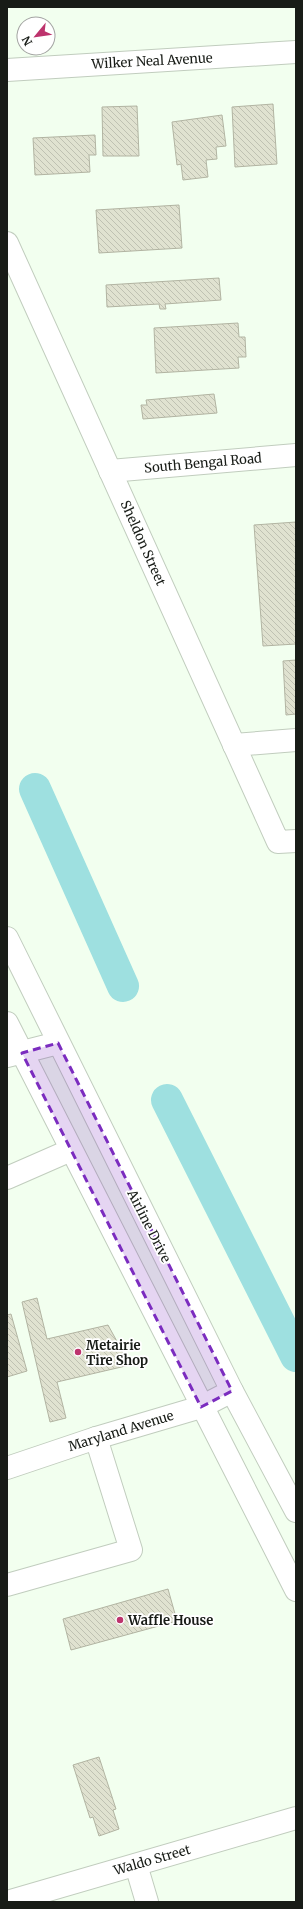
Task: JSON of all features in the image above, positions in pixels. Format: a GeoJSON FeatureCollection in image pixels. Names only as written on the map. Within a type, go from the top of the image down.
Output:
{"type":"FeatureCollection","features":[{"type":"Feature","properties":{"kind":"main road","name":"Wilker Neal Avenue"},"geometry":{"type":"LineString","coordinates":[[7,70],[296,52]]}},
{"type":"Feature","properties":{"kind":"main road","name":"Sheldon Street"},"geometry":{"type":"LineString","coordinates":[[7,243],[234,745],[287,842]]}},
{"type":"Feature","properties":{"kind":"main road","name":"South Bengal Road"},"geometry":{"type":"LineString","coordinates":[[110,471],[296,455]]}},
{"type":"Feature","properties":{"kind":"main road"},"geometry":{"type":"LineString","coordinates":[[234,745],[296,740]]}},
{"type":"Feature","properties":{"kind":"main road","name":"Airline Drive"},"geometry":{"type":"LineString","coordinates":[[7,938],[232,1391],[296,1511]]}},
{"type":"Feature","properties":{"kind":"main road"},"geometry":{"type":"LineString","coordinates":[[7,1023],[14,1055],[71,1150],[201,1407],[296,1590]]}},
{"type":"Feature","properties":{"kind":"main road"},"geometry":{"type":"LineString","coordinates":[[14,1055],[58,1043]]}},
{"type":"Feature","properties":{"kind":"main road"},"geometry":{"type":"LineString","coordinates":[[7,1178],[71,1150]]}},
{"type":"Feature","properties":{"kind":"main road","name":"Maryland Avenue"},"geometry":{"type":"LineString","coordinates":[[7,1468],[96,1438],[201,1407],[232,1391]]}},
{"type":"Feature","properties":{"kind":"main road"},"geometry":{"type":"LineString","coordinates":[[7,1585],[131,1550],[96,1438]]}},
{"type":"Feature","properties":{"kind":"main road","name":"Waldo Street"},"geometry":{"type":"LineString","coordinates":[[7,1902],[296,1818]]}},
{"type":"Feature","properties":{"kind":"main road"},"geometry":{"type":"LineString","coordinates":[[136,1865],[147,1902]]}},
{"type":"Feature","properties":{"kind":"highlighted area"},"geometry":{"type":"Polygon","coordinates":[[[58,1043],[232,1391],[201,1407],[22,1053],[58,1043]]]}},
{"type":"Feature","properties":{"kind":"building"},"geometry":{"type":"Polygon","coordinates":[[[273,104],[277,164],[235,167],[232,107],[273,104]]]}},
{"type":"Feature","properties":{"kind":"building"},"geometry":{"type":"Polygon","coordinates":[[[137,106],[139,156],[103,156],[102,107],[137,106]]]}},
{"type":"Feature","properties":{"kind":"building"},"geometry":{"type":"Polygon","coordinates":[[[222,115],[226,146],[216,147],[217,159],[206,160],[208,177],[183,180],[181,164],[177,165],[172,122],[222,115]]]}},
{"type":"Feature","properties":{"kind":"building"},"geometry":{"type":"Polygon","coordinates":[[[95,135],[96,155],[89,155],[90,172],[35,175],[33,138],[95,135]]]}},
{"type":"Feature","properties":{"kind":"building"},"geometry":{"type":"Polygon","coordinates":[[[179,205],[182,248],[99,253],[96,210],[179,205]]]}},
{"type":"Feature","properties":{"kind":"building"},"geometry":{"type":"Polygon","coordinates":[[[219,278],[221,300],[165,304],[166,309],[160,309],[159,304],[107,307],[106,285],[219,278]]]}},
{"type":"Feature","properties":{"kind":"building"},"geometry":{"type":"Polygon","coordinates":[[[238,323],[239,337],[245,337],[246,357],[238,357],[239,368],[156,373],[154,328],[238,323]]]}},
{"type":"Feature","properties":{"kind":"building"},"geometry":{"type":"Polygon","coordinates":[[[214,394],[217,413],[143,419],[141,405],[147,405],[146,400],[214,394]]]}},
{"type":"Feature","properties":{"kind":"building"},"geometry":{"type":"Polygon","coordinates":[[[296,522],[296,644],[263,646],[254,525],[296,522]]]}},
{"type":"Feature","properties":{"kind":"building"},"geometry":{"type":"Polygon","coordinates":[[[296,660],[296,714],[286,715],[283,661],[296,660]]]}},
{"type":"Feature","properties":{"kind":"building","name":"Metairie Tire Shop"},"geometry":{"type":"Polygon","coordinates":[[[37,1298],[47,1339],[108,1325],[130,1365],[57,1382],[66,1418],[50,1422],[22,1302],[37,1298]]]}},
{"type":"Feature","properties":{"kind":"building"},"geometry":{"type":"Polygon","coordinates":[[[11,1314],[27,1371],[7,1377],[7,1315],[11,1314]]]}},
{"type":"Feature","properties":{"kind":"building","name":"Waffle House"},"geometry":{"type":"Polygon","coordinates":[[[168,1589],[177,1621],[71,1650],[63,1619],[168,1589]]]}},
{"type":"Feature","properties":{"kind":"building"},"geometry":{"type":"Polygon","coordinates":[[[99,1757],[116,1809],[113,1810],[119,1829],[99,1836],[93,1817],[90,1818],[73,1765],[99,1757]]]}},
{"type":"Feature","properties":{"kind":"waterway"},"geometry":{"type":"LineString","coordinates":[[35,789],[123,986]]}},
{"type":"Feature","properties":{"kind":"waterway"},"geometry":{"type":"LineString","coordinates":[[167,1100],[296,1356]]}},
{"type":"Feature","properties":{"kind":"place","name":"Metairie Tire Shop"},"geometry":{"type":"Point","coordinates":[78,1352]}},
{"type":"Feature","properties":{"kind":"place","name":"Waffle House"},"geometry":{"type":"Point","coordinates":[120,1620]}}]}
